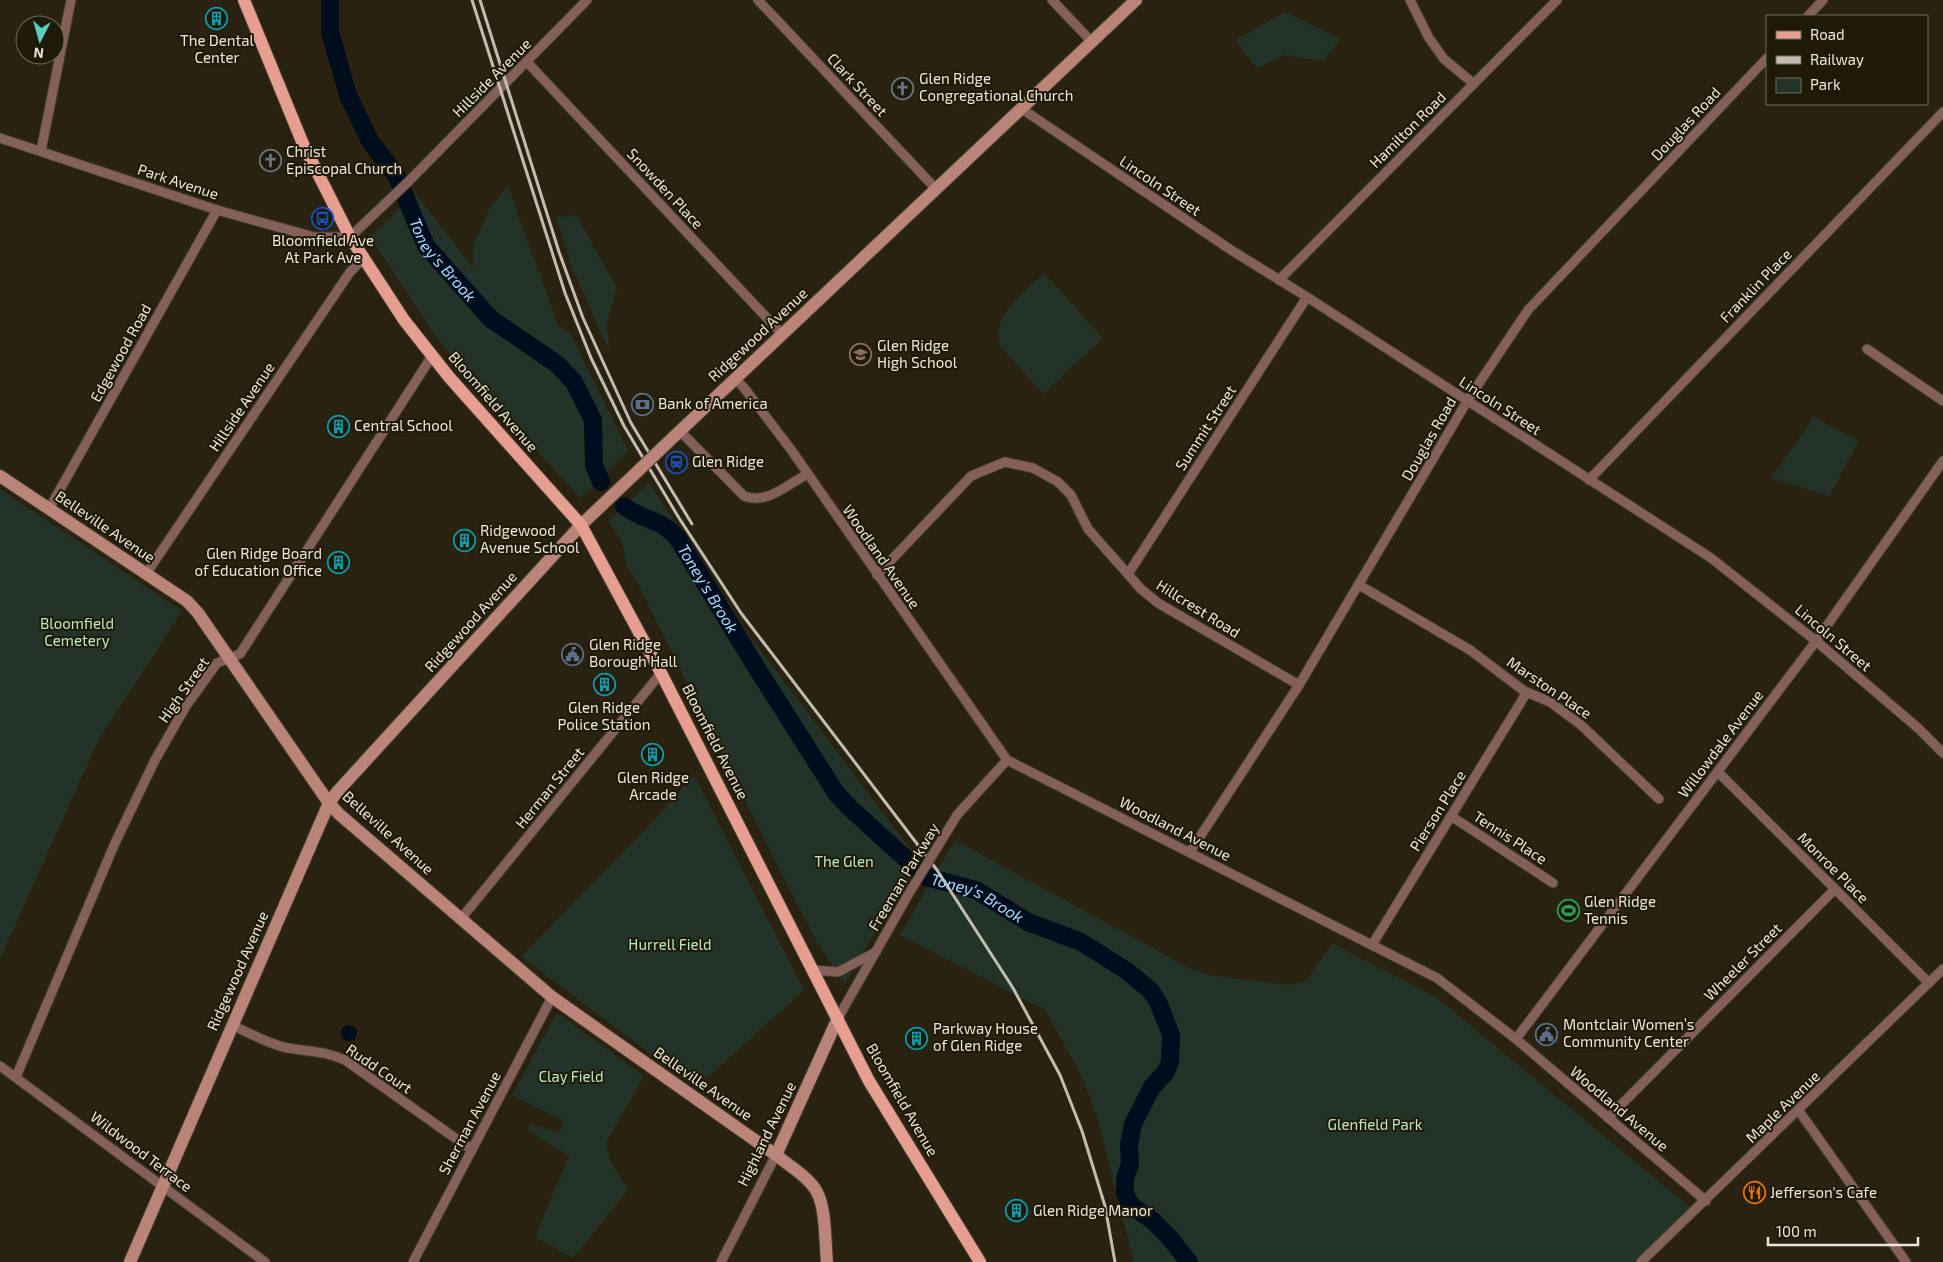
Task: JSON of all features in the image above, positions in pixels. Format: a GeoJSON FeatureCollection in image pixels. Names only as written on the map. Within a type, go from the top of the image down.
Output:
{"type":"FeatureCollection","features":[{"type":"Feature","properties":{"kind":"main road","name":"Bloomfield Avenue"},"geometry":{"type":"LineString","coordinates":[[244,0],[303,144],[350,237],[363,259],[432,356],[463,395],[581,525],[661,673],[880,1101],[980,1262]]}},
{"type":"Feature","properties":{"kind":"street"},"geometry":{"type":"LineString","coordinates":[[41,151],[71,0]]}},
{"type":"Feature","properties":{"kind":"street","name":"Hillside Avenue"},"geometry":{"type":"LineString","coordinates":[[350,237],[392,198],[587,0]]}},
{"type":"Feature","properties":{"kind":"street","name":"Clark Street"},"geometry":{"type":"LineString","coordinates":[[758,0],[936,189]]}},
{"type":"Feature","properties":{"kind":"street"},"geometry":{"type":"LineString","coordinates":[[1052,0],[1092,42]]}},
{"type":"Feature","properties":{"kind":"street","name":"Ridgewood Avenue"},"geometry":{"type":"LineString","coordinates":[[130,1262],[329,803],[337,792],[581,525],[1136,0]]}},
{"type":"Feature","properties":{"kind":"street"},"geometry":{"type":"LineString","coordinates":[[1410,0],[1429,38],[1444,59],[1474,84]]}},
{"type":"Feature","properties":{"kind":"street","name":"Hamilton Road"},"geometry":{"type":"LineString","coordinates":[[1279,280],[1557,0]]}},
{"type":"Feature","properties":{"kind":"street"},"geometry":{"type":"LineString","coordinates":[[1809,15],[1823,0]]}},
{"type":"Feature","properties":{"kind":"street","name":"Douglas Road"},"geometry":{"type":"LineString","coordinates":[[1190,852],[1299,685],[1468,401],[1528,310],[1766,59]]}},
{"type":"Feature","properties":{"kind":"street","name":"Snowden Place"},"geometry":{"type":"LineString","coordinates":[[527,62],[782,334]]}},
{"type":"Feature","properties":{"kind":"street","name":"Lincoln Street"},"geometry":{"type":"LineString","coordinates":[[1022,109],[1231,250],[1712,558],[1816,640],[1918,728],[1943,753]]}},
{"type":"Feature","properties":{"kind":"street","name":"Franklin Place"},"geometry":{"type":"LineString","coordinates":[[1590,480],[1943,112]]}},
{"type":"Feature","properties":{"kind":"street","name":"Park Avenue"},"geometry":{"type":"LineString","coordinates":[[0,138],[217,210],[314,237],[350,237]]}},
{"type":"Feature","properties":{"kind":"street","name":"Edgewood Road"},"geometry":{"type":"LineString","coordinates":[[49,509],[217,210]]}},
{"type":"Feature","properties":{"kind":"street","name":"Hillside Avenue"},"geometry":{"type":"LineString","coordinates":[[146,574],[350,272],[363,259]]}},
{"type":"Feature","properties":{"kind":"street","name":"Summit Street"},"geometry":{"type":"LineString","coordinates":[[1128,574],[1307,297]]}},
{"type":"Feature","properties":{"kind":"street"},"geometry":{"type":"LineString","coordinates":[[1867,349],[1943,401]]}},
{"type":"Feature","properties":{"kind":"street","name":"High Street"},"geometry":{"type":"LineString","coordinates":[[16,1077],[115,843],[155,760],[186,706],[217,663],[240,654],[432,356]]}},
{"type":"Feature","properties":{"kind":"street","name":"Woodland Avenue"},"geometry":{"type":"LineString","coordinates":[[735,378],[759,407],[808,474],[1007,760],[1437,978],[1516,1039],[1706,1201]]}},
{"type":"Feature","properties":{"kind":"street"},"geometry":{"type":"LineString","coordinates":[[680,431],[744,496],[751,498],[768,497],[808,474]]}},
{"type":"Feature","properties":{"kind":"street","name":"Willowdale Avenue"},"geometry":{"type":"LineString","coordinates":[[1516,1039],[1816,640],[1943,460]]}},
{"type":"Feature","properties":{"kind":"street","name":"Hillcrest Road"},"geometry":{"type":"LineString","coordinates":[[877,575],[971,476],[1005,462],[1033,468],[1058,482],[1071,495],[1088,529],[1141,589],[1158,603],[1299,685]]}},
{"type":"Feature","properties":{"kind":"street","name":"Belleville Avenue"},"geometry":{"type":"LineString","coordinates":[[0,476],[187,601],[198,613],[329,803],[460,920],[552,997],[776,1155],[816,1191],[820,1202],[827,1262]]}},
{"type":"Feature","properties":{"kind":"street","name":"Marston Place"},"geometry":{"type":"LineString","coordinates":[[1359,585],[1470,650],[1527,692],[1550,702],[1581,725],[1660,799]]}},
{"type":"Feature","properties":{"kind":"street","name":"Herman Street"},"geometry":{"type":"LineString","coordinates":[[460,920],[661,673]]}},
{"type":"Feature","properties":{"kind":"street","name":"Pierson Place"},"geometry":{"type":"LineString","coordinates":[[1372,945],[1527,692]]}},
{"type":"Feature","properties":{"kind":"street","name":"Freeman Parkway"},"geometry":{"type":"LineString","coordinates":[[838,1018],[908,895],[957,815],[1007,760]]}},
{"type":"Feature","properties":{"kind":"street","name":"Monroe Place"},"geometry":{"type":"LineString","coordinates":[[1718,772],[1929,983]]}},
{"type":"Feature","properties":{"kind":"street","name":"Tennis Place"},"geometry":{"type":"LineString","coordinates":[[1451,816],[1553,883]]}},
{"type":"Feature","properties":{"kind":"street","name":"Wheeler Street"},"geometry":{"type":"LineString","coordinates":[[1608,1118],[1834,889]]}},
{"type":"Feature","properties":{"kind":"street"},"geometry":{"type":"LineString","coordinates":[[814,970],[838,972],[876,952]]}},
{"type":"Feature","properties":{"kind":"street","name":"Maple Avenue"},"geometry":{"type":"LineString","coordinates":[[1641,1262],[1799,1111],[1943,969]]}},
{"type":"Feature","properties":{"kind":"street","name":"Sherman Avenue"},"geometry":{"type":"LineString","coordinates":[[413,1262],[552,997]]}},
{"type":"Feature","properties":{"kind":"street","name":"Highland Avenue"},"geometry":{"type":"LineString","coordinates":[[721,1262],[776,1155],[838,1018]]}},
{"type":"Feature","properties":{"kind":"street","name":"Rudd Court"},"geometry":{"type":"LineString","coordinates":[[232,1025],[262,1040],[284,1047],[326,1052],[345,1060],[472,1150]]}},
{"type":"Feature","properties":{"kind":"street","name":"Wildwood Terrace"},"geometry":{"type":"LineString","coordinates":[[0,1066],[264,1262]]}},
{"type":"Feature","properties":{"kind":"street"},"geometry":{"type":"LineString","coordinates":[[1799,1111],[1906,1262]]}},
{"type":"Feature","properties":{"kind":"green space"},"geometry":{"type":"Polygon","coordinates":[[[1286,12],[1341,39],[1323,61],[1283,55],[1257,68],[1235,40],[1286,12]]]}},
{"type":"Feature","properties":{"kind":"green space"},"geometry":{"type":"Polygon","coordinates":[[[508,186],[558,325],[571,334],[628,451],[581,498],[490,402],[437,338],[370,237],[415,193],[473,268],[474,243],[491,206],[508,186]]]}},
{"type":"Feature","properties":{"kind":"green space"},"geometry":{"type":"Polygon","coordinates":[[[576,215],[617,288],[607,323],[610,353],[572,267],[556,218],[576,215]]]}},
{"type":"Feature","properties":{"kind":"green space"},"geometry":{"type":"Polygon","coordinates":[[[1044,273],[1103,338],[1043,394],[1000,346],[998,334],[1000,324],[1011,305],[1044,273]]]}},
{"type":"Feature","properties":{"kind":"green space"},"geometry":{"type":"Polygon","coordinates":[[[1814,417],[1859,441],[1829,496],[1771,478],[1814,417]]]}},
{"type":"Feature","properties":{"kind":"green space","name":"The Glen"},"geometry":{"type":"Polygon","coordinates":[[[649,483],[737,619],[917,858],[845,984],[817,942],[784,879],[639,586],[627,567],[622,541],[608,521],[649,483]]]}},
{"type":"Feature","properties":{"kind":"green space","name":"Bloomfield Cemetery"},"geometry":{"type":"Polygon","coordinates":[[[0,489],[182,611],[98,741],[0,959],[0,489]]]}},
{"type":"Feature","properties":{"kind":"green space","name":"Hurrell Field"},"geometry":{"type":"Polygon","coordinates":[[[694,775],[804,990],[696,1088],[521,956],[647,828],[694,775]]]}},
{"type":"Feature","properties":{"kind":"green space","name":"Glenfield Park"},"geometry":{"type":"Polygon","coordinates":[[[955,840],[1186,966],[1208,975],[1289,985],[1306,981],[1332,943],[1436,997],[1691,1208],[1636,1262],[1134,1262],[1096,1113],[1079,1071],[1045,1010],[900,935],[955,840]]]}},
{"type":"Feature","properties":{"kind":"green space","name":"Clay Field"},"geometry":{"type":"Polygon","coordinates":[[[557,1013],[644,1076],[606,1143],[611,1162],[628,1190],[573,1258],[535,1237],[569,1156],[527,1130],[531,1124],[559,1133],[563,1121],[512,1095],[557,1013]]]}},
{"type":"Feature","properties":{"kind":"water"},"geometry":{"type":"Polygon","coordinates":[[[346,1025],[352,1025],[357,1030],[355,1039],[346,1041],[341,1036],[341,1030],[346,1025]]]}},
{"type":"Feature","properties":{"kind":"waterway","name":"Toney's Brook"},"geometry":{"type":"LineString","coordinates":[[330,0],[330,32],[348,95],[370,141],[396,175],[426,246],[491,319],[557,364],[574,382],[593,420],[594,465],[601,482]]}},
{"type":"Feature","properties":{"kind":"waterway","name":"Toney's Brook"},"geometry":{"type":"LineString","coordinates":[[624,506],[638,515],[665,527],[678,539],[836,793],[850,808],[926,877],[976,890],[1028,922],[1081,942],[1127,971],[1151,991],[1158,1002],[1171,1035],[1170,1062],[1166,1072],[1152,1087],[1133,1124],[1129,1145],[1130,1164],[1125,1178],[1125,1194],[1131,1205],[1153,1221],[1189,1262]]}},
{"type":"Feature","properties":{"kind":"railway"},"geometry":{"type":"LineString","coordinates":[[472,0],[565,293],[591,358],[624,426],[679,518],[741,613],[937,870],[1013,988],[1060,1075],[1082,1131],[1105,1206],[1115,1262]]}},
{"type":"Feature","properties":{"kind":"railway"},"geometry":{"type":"LineString","coordinates":[[480,0],[559,252],[583,318],[631,423],[692,524]]}},
{"type":"Feature","properties":{"kind":"place","name":"The Dental Center"},"geometry":{"type":"Point","coordinates":[217,18]}},
{"type":"Feature","properties":{"kind":"place","name":"Glen Ridge Congregational Church"},"geometry":{"type":"Point","coordinates":[903,88]}},
{"type":"Feature","properties":{"kind":"place","name":"Christ Episcopal Church"},"geometry":{"type":"Point","coordinates":[270,161]}},
{"type":"Feature","properties":{"kind":"place","name":"Bloomfield Ave At Park Ave"},"geometry":{"type":"Point","coordinates":[323,218]}},
{"type":"Feature","properties":{"kind":"place","name":"Glen Ridge High School"},"geometry":{"type":"Point","coordinates":[861,355]}},
{"type":"Feature","properties":{"kind":"place","name":"Bank of America"},"geometry":{"type":"Point","coordinates":[642,404]}},
{"type":"Feature","properties":{"kind":"place","name":"Central School"},"geometry":{"type":"Point","coordinates":[338,426]}},
{"type":"Feature","properties":{"kind":"place","name":"Glen Ridge"},"geometry":{"type":"Point","coordinates":[676,462]}},
{"type":"Feature","properties":{"kind":"place","name":"Ridgewood Avenue School"},"geometry":{"type":"Point","coordinates":[464,540]}},
{"type":"Feature","properties":{"kind":"place","name":"Glen Ridge Board of Education Office"},"geometry":{"type":"Point","coordinates":[338,563]}},
{"type":"Feature","properties":{"kind":"place","name":"Glen Ridge Borough Hall"},"geometry":{"type":"Point","coordinates":[573,654]}},
{"type":"Feature","properties":{"kind":"place","name":"Glen Ridge Police Station"},"geometry":{"type":"Point","coordinates":[604,685]}},
{"type":"Feature","properties":{"kind":"place","name":"Glen Ridge Arcade"},"geometry":{"type":"Point","coordinates":[653,755]}},
{"type":"Feature","properties":{"kind":"place","name":"Glen Ridge Tennis"},"geometry":{"type":"Point","coordinates":[1568,911]}},
{"type":"Feature","properties":{"kind":"place","name":"Montclair Women’s Community Center"},"geometry":{"type":"Point","coordinates":[1547,1034]}},
{"type":"Feature","properties":{"kind":"place","name":"Parkway House of Glen Ridge"},"geometry":{"type":"Point","coordinates":[917,1038]}},
{"type":"Feature","properties":{"kind":"place","name":"Jefferson's Cafe"},"geometry":{"type":"Point","coordinates":[1754,1193]}},
{"type":"Feature","properties":{"kind":"place","name":"Glen Ridge Manor"},"geometry":{"type":"Point","coordinates":[1017,1211]}}]}
